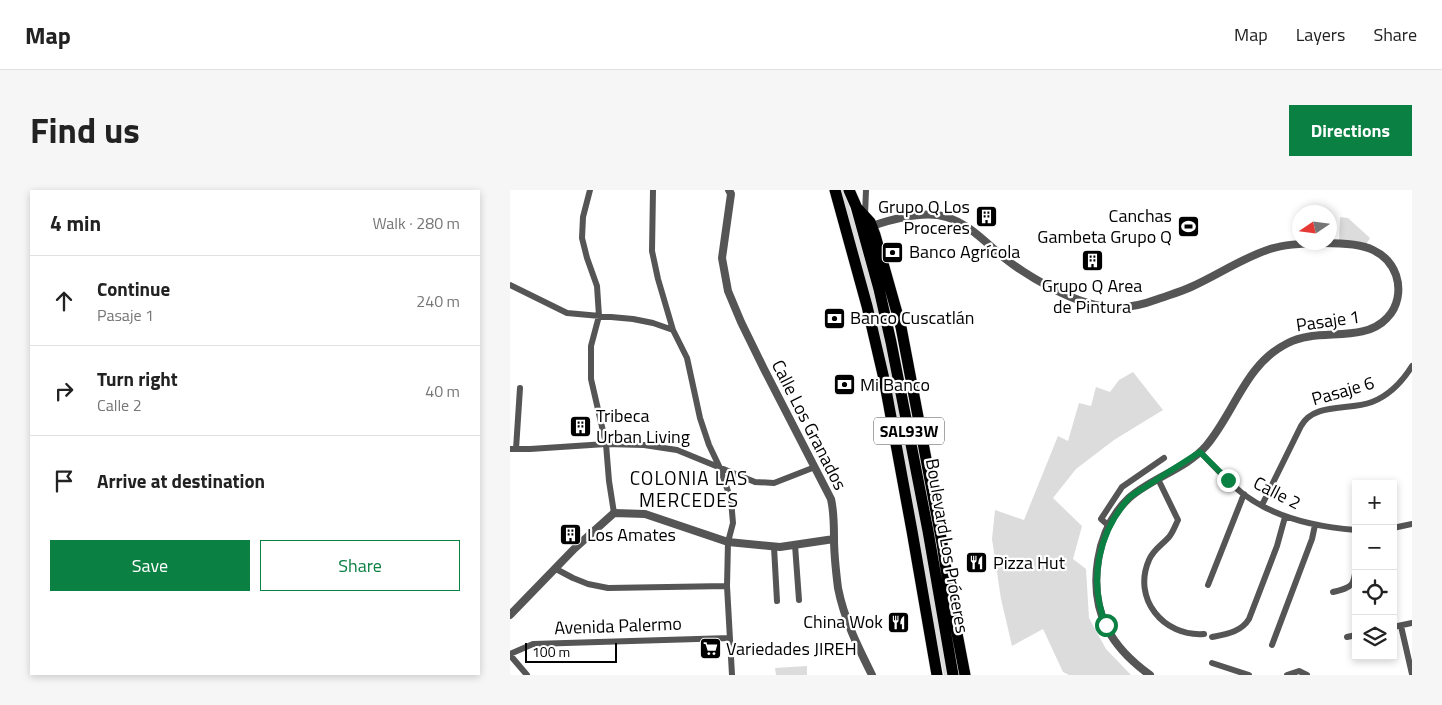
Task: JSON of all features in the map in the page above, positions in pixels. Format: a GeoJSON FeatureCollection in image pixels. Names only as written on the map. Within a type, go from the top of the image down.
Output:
{"type":"FeatureCollection","features":[{"type":"Feature","properties":{"kind":"highway","name":"Boulevard Los Próceres"},"geometry":{"type":"LineString","coordinates":[[835,190],[867,306],[884,379],[938,675]]}},
{"type":"Feature","properties":{"kind":"highway","name":"Boulevard Los Próceres"},"geometry":{"type":"LineString","coordinates":[[849,190],[856,206],[883,305],[934,565],[952,675]]}},
{"type":"Feature","properties":{"kind":"highway"},"geometry":{"type":"LineString","coordinates":[[856,206],[872,226],[900,326],[942,543],[965,675]]}},
{"type":"Feature","properties":{"kind":"highway"},"geometry":{"type":"LineString","coordinates":[[934,565],[942,543]]}},
{"type":"Feature","properties":{"kind":"street"},"geometry":{"type":"LineString","coordinates":[[590,190],[583,217],[582,238],[587,258],[598,286],[599,316],[591,346],[591,379],[606,444],[614,513]]}},
{"type":"Feature","properties":{"kind":"street"},"geometry":{"type":"LineString","coordinates":[[653,190],[652,251],[658,279],[668,318],[687,358],[708,445],[720,468],[731,500],[733,522],[728,542],[727,586],[732,675]]}},
{"type":"Feature","properties":{"kind":"street","name":"Calle Los Granados"},"geometry":{"type":"LineString","coordinates":[[729,190],[731,194],[722,258],[728,292],[764,369],[826,486],[831,499],[834,512],[838,588],[855,641],[872,675]]}},
{"type":"Feature","properties":{"kind":"street"},"geometry":{"type":"LineString","coordinates":[[864,216],[866,190]]}},
{"type":"Feature","properties":{"kind":"street","name":"Pasaje 1"},"geometry":{"type":"LineString","coordinates":[[872,226],[923,215],[946,216],[970,230],[1005,259],[1035,279],[1083,302],[1107,307],[1139,306],[1190,288],[1252,256],[1280,247],[1303,244],[1353,245],[1371,249],[1389,262],[1398,281],[1398,294],[1394,309],[1384,322],[1367,331],[1299,338],[1273,352],[1254,369],[1244,383],[1224,420],[1200,452],[1131,496],[1120,508],[1109,526],[1101,547],[1097,570],[1097,592],[1102,615],[1111,635],[1125,655],[1150,675]]}},
{"type":"Feature","properties":{"kind":"street"},"geometry":{"type":"LineString","coordinates":[[510,285],[567,313],[633,319],[661,325],[673,330]]}},
{"type":"Feature","properties":{"kind":"street"},"geometry":{"type":"LineString","coordinates":[[661,325],[668,318]]}},
{"type":"Feature","properties":{"kind":"street","name":"Pasaje 6"},"geometry":{"type":"LineString","coordinates":[[1262,504],[1301,426],[1310,415],[1317,412],[1373,402],[1399,386],[1412,366]]}},
{"type":"Feature","properties":{"kind":"street"},"geometry":{"type":"LineString","coordinates":[[520,388],[513,449],[606,444],[644,445],[677,450],[755,482],[774,483],[815,467]]}},
{"type":"Feature","properties":{"kind":"street","name":"Calle 2"},"geometry":{"type":"LineString","coordinates":[[1200,452],[1244,494],[1285,517],[1315,525],[1352,530]]}},
{"type":"Feature","properties":{"kind":"street"},"geometry":{"type":"LineString","coordinates":[[1109,526],[1101,519],[1122,487],[1164,458]]}},
{"type":"Feature","properties":{"kind":"street"},"geometry":{"type":"LineString","coordinates":[[1158,479],[1178,520],[1170,536],[1153,552],[1149,560],[1144,579],[1147,596],[1155,615],[1167,625],[1185,633],[1204,634]]}},
{"type":"Feature","properties":{"kind":"street"},"geometry":{"type":"LineString","coordinates":[[1208,585],[1244,494]]}},
{"type":"Feature","properties":{"kind":"street"},"geometry":{"type":"LineString","coordinates":[[510,615],[575,548],[614,513],[645,514],[728,542],[774,547],[834,539]]}},
{"type":"Feature","properties":{"kind":"street"},"geometry":{"type":"LineString","coordinates":[[1212,637],[1232,633],[1242,628],[1250,619],[1277,546],[1285,517]]}},
{"type":"Feature","properties":{"kind":"street"},"geometry":{"type":"LineString","coordinates":[[1397,527],[1412,524]]}},
{"type":"Feature","properties":{"kind":"street"},"geometry":{"type":"LineString","coordinates":[[1272,645],[1312,539],[1315,525]]}},
{"type":"Feature","properties":{"kind":"street"},"geometry":{"type":"LineString","coordinates":[[795,545],[799,600]]}},
{"type":"Feature","properties":{"kind":"street"},"geometry":{"type":"LineString","coordinates":[[774,547],[777,601]]}},
{"type":"Feature","properties":{"kind":"street"},"geometry":{"type":"LineString","coordinates":[[556,569],[588,584],[608,588],[727,586]]}},
{"type":"Feature","properties":{"kind":"street"},"geometry":{"type":"LineString","coordinates":[[1334,592],[1348,588],[1354,583],[1356,570]]}},
{"type":"Feature","properties":{"kind":"street"},"geometry":{"type":"LineString","coordinates":[[1397,627],[1412,623]]}},
{"type":"Feature","properties":{"kind":"street"},"geometry":{"type":"LineString","coordinates":[[1401,626],[1412,674]]}},
{"type":"Feature","properties":{"kind":"street"},"geometry":{"type":"LineString","coordinates":[[1347,637],[1352,636]]}},
{"type":"Feature","properties":{"kind":"street","name":"Avenida Palermo"},"geometry":{"type":"LineString","coordinates":[[510,655],[533,644],[730,638]]}},
{"type":"Feature","properties":{"kind":"street"},"geometry":{"type":"LineString","coordinates":[[510,655],[527,675]]}},
{"type":"Feature","properties":{"kind":"street"},"geometry":{"type":"LineString","coordinates":[[1212,663],[1249,675]]}},
{"type":"Feature","properties":{"kind":"street"},"geometry":{"type":"LineString","coordinates":[[1287,675],[1298,671],[1307,675]]}},
{"type":"Feature","properties":{"kind":"shaded area"},"geometry":{"type":"Polygon","coordinates":[[[838,190],[844,190],[862,249],[892,369],[905,430],[949,675],[944,675],[838,190]]]}},
{"type":"Feature","properties":{"kind":"shaded area"},"geometry":{"type":"Polygon","coordinates":[[[1340,217],[1348,218],[1370,238],[1365,246],[1339,240],[1340,217]]]}},
{"type":"Feature","properties":{"kind":"shaded area"},"geometry":{"type":"Polygon","coordinates":[[[1133,372],[1163,410],[1114,440],[1076,469],[1053,498],[1082,526],[1073,559],[1086,569],[1089,618],[1106,649],[1131,675],[1069,675],[1063,672],[1043,629],[1012,646],[1001,599],[992,539],[995,510],[1024,520],[1058,436],[1068,441],[1079,403],[1091,406],[1096,387],[1110,392],[1119,380],[1133,372]]]}},
{"type":"Feature","properties":{"kind":"shaded area"},"geometry":{"type":"Polygon","coordinates":[[[807,666],[807,675],[776,675],[775,668],[807,666]]]}},
{"type":"Feature","properties":{"kind":"place","name":"Grupo Q Los Proceres"},"geometry":{"type":"Point","coordinates":[986,217]}},
{"type":"Feature","properties":{"kind":"place","name":"Canchas Gambeta Grupo Q"},"geometry":{"type":"Point","coordinates":[1188,226]}},
{"type":"Feature","properties":{"kind":"place","name":"Banco Agrícola"},"geometry":{"type":"Point","coordinates":[893,252]}},
{"type":"Feature","properties":{"kind":"place","name":"Grupo Q Area de Pintura"},"geometry":{"type":"Point","coordinates":[1092,261]}},
{"type":"Feature","properties":{"kind":"place","name":"Banco Cuscatlán"},"geometry":{"type":"Point","coordinates":[834,318]}},
{"type":"Feature","properties":{"kind":"place","name":"Mi Banco"},"geometry":{"type":"Point","coordinates":[844,385]}},
{"type":"Feature","properties":{"kind":"place","name":"Tribeca Urban Living"},"geometry":{"type":"Point","coordinates":[580,426]}},
{"type":"Feature","properties":{"kind":"place","name":"Los Amates"},"geometry":{"type":"Point","coordinates":[571,535]}},
{"type":"Feature","properties":{"kind":"place","name":"Pizza Hut"},"geometry":{"type":"Point","coordinates":[977,563]}},
{"type":"Feature","properties":{"kind":"place","name":"China Wok"},"geometry":{"type":"Point","coordinates":[899,622]}},
{"type":"Feature","properties":{"kind":"place","name":"Variedades JIREH"},"geometry":{"type":"Point","coordinates":[710,649]}},
{"type":"Feature","properties":{"kind":"district","name":"COLONIA LAS MERCEDES"},"geometry":{"type":"Point","coordinates":[689,489]}},
{"type":"Feature","properties":{"kind":"route"},"geometry":{"type":"LineString","coordinates":[[1106,625],[1097,592],[1097,570],[1103,542],[1109,526],[1125,502],[1131,496],[1200,452],[1228,480]]}}]}
